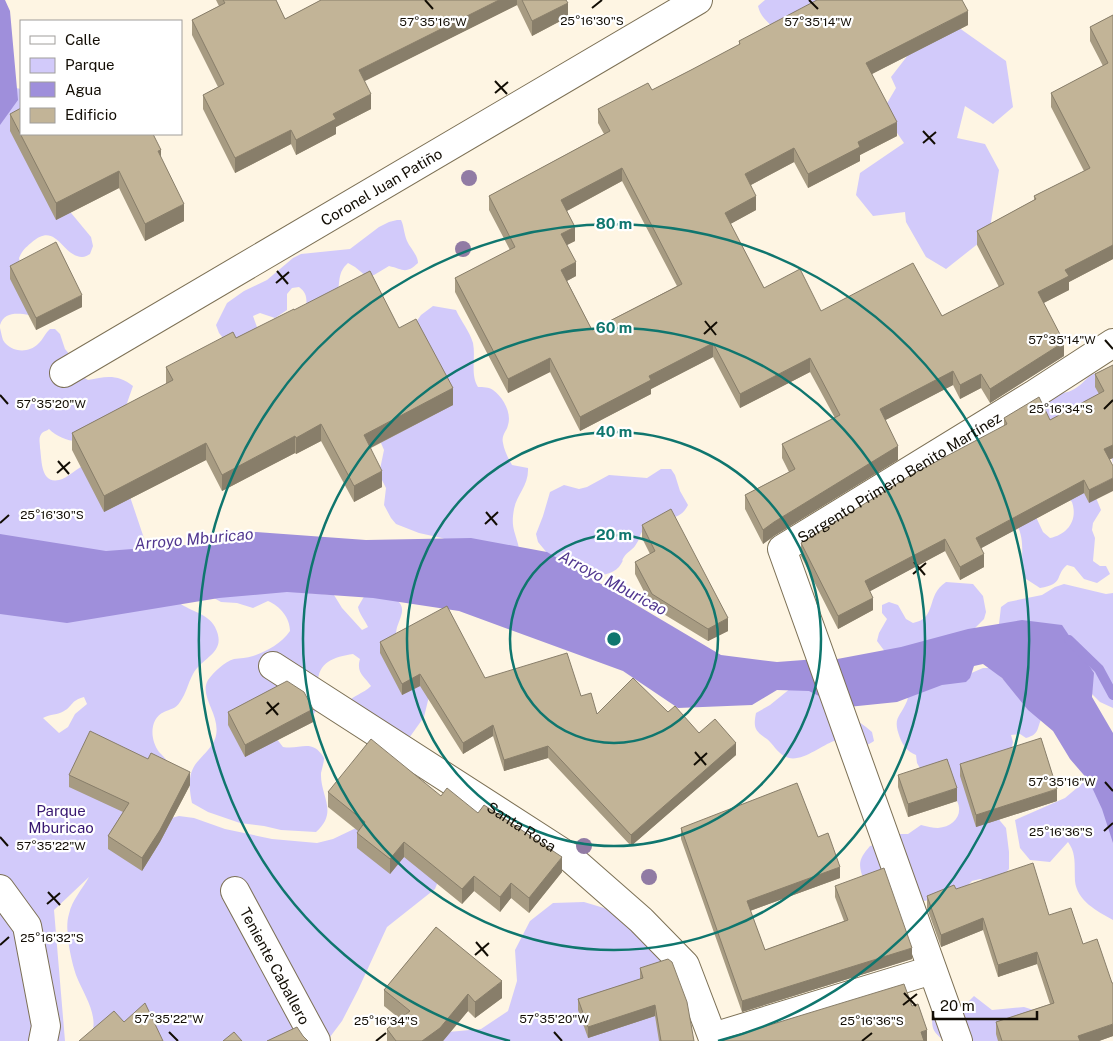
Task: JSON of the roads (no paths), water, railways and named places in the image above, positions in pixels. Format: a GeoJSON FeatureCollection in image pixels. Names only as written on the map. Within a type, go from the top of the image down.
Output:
{"type":"FeatureCollection","features":[{"type":"Feature","properties":{"kind":"street","name":"Coronel Juan Patiño"},"geometry":{"type":"LineString","coordinates":[[64,373],[698,0]]}},
{"type":"Feature","properties":{"kind":"street","name":"Sargento Primero Benito Martínez"},"geometry":{"type":"LineString","coordinates":[[958,1041],[812,628],[782,549],[1033,395],[1113,343]]}},
{"type":"Feature","properties":{"kind":"street","name":"Santa Rosa"},"geometry":{"type":"LineString","coordinates":[[273,666],[568,856],[641,920],[685,965],[713,1039]]}},
{"type":"Feature","properties":{"kind":"street"},"geometry":{"type":"LineString","coordinates":[[0,889],[27,926],[46,1026],[43,1041]]}},
{"type":"Feature","properties":{"kind":"street","name":"Teniente Caballero"},"geometry":{"type":"LineString","coordinates":[[235,891],[316,1041]]}},
{"type":"Feature","properties":{"kind":"street"},"geometry":{"type":"LineString","coordinates":[[713,1039],[932,970]]}},
{"type":"Feature","properties":{"kind":"water"},"geometry":{"type":"Polygon","coordinates":[[[0,0],[5,0],[10,11],[18,100],[0,125],[0,0]]]}},
{"type":"Feature","properties":{"kind":"water"},"geometry":{"type":"Polygon","coordinates":[[[256,532],[366,540],[471,538],[547,552],[721,655],[777,662],[817,659],[835,704],[809,691],[777,690],[752,705],[678,708],[623,671],[459,611],[373,598],[287,592],[219,598],[67,623],[0,614],[0,534],[106,551],[186,545],[256,532]]]}},
{"type":"Feature","properties":{"kind":"water"},"geometry":{"type":"Polygon","coordinates":[[[1022,620],[1062,625],[1094,673],[1092,697],[1113,733],[1113,843],[1102,809],[1089,781],[1070,759],[1053,731],[1028,710],[1002,678],[983,664],[974,666],[970,678],[966,682],[942,685],[897,702],[848,707],[832,660],[901,647],[968,629],[1022,620]]]}},
{"type":"Feature","properties":{"kind":"waterway","name":"Arroyo Mburicao"},"geometry":{"type":"LineString","coordinates":[[1069,640],[1099,669],[1113,695]]}},
{"type":"Feature","properties":{"kind":"park label","name":"Parque Mburicao"},"geometry":{"type":"Point","coordinates":[61,818]}}]}
